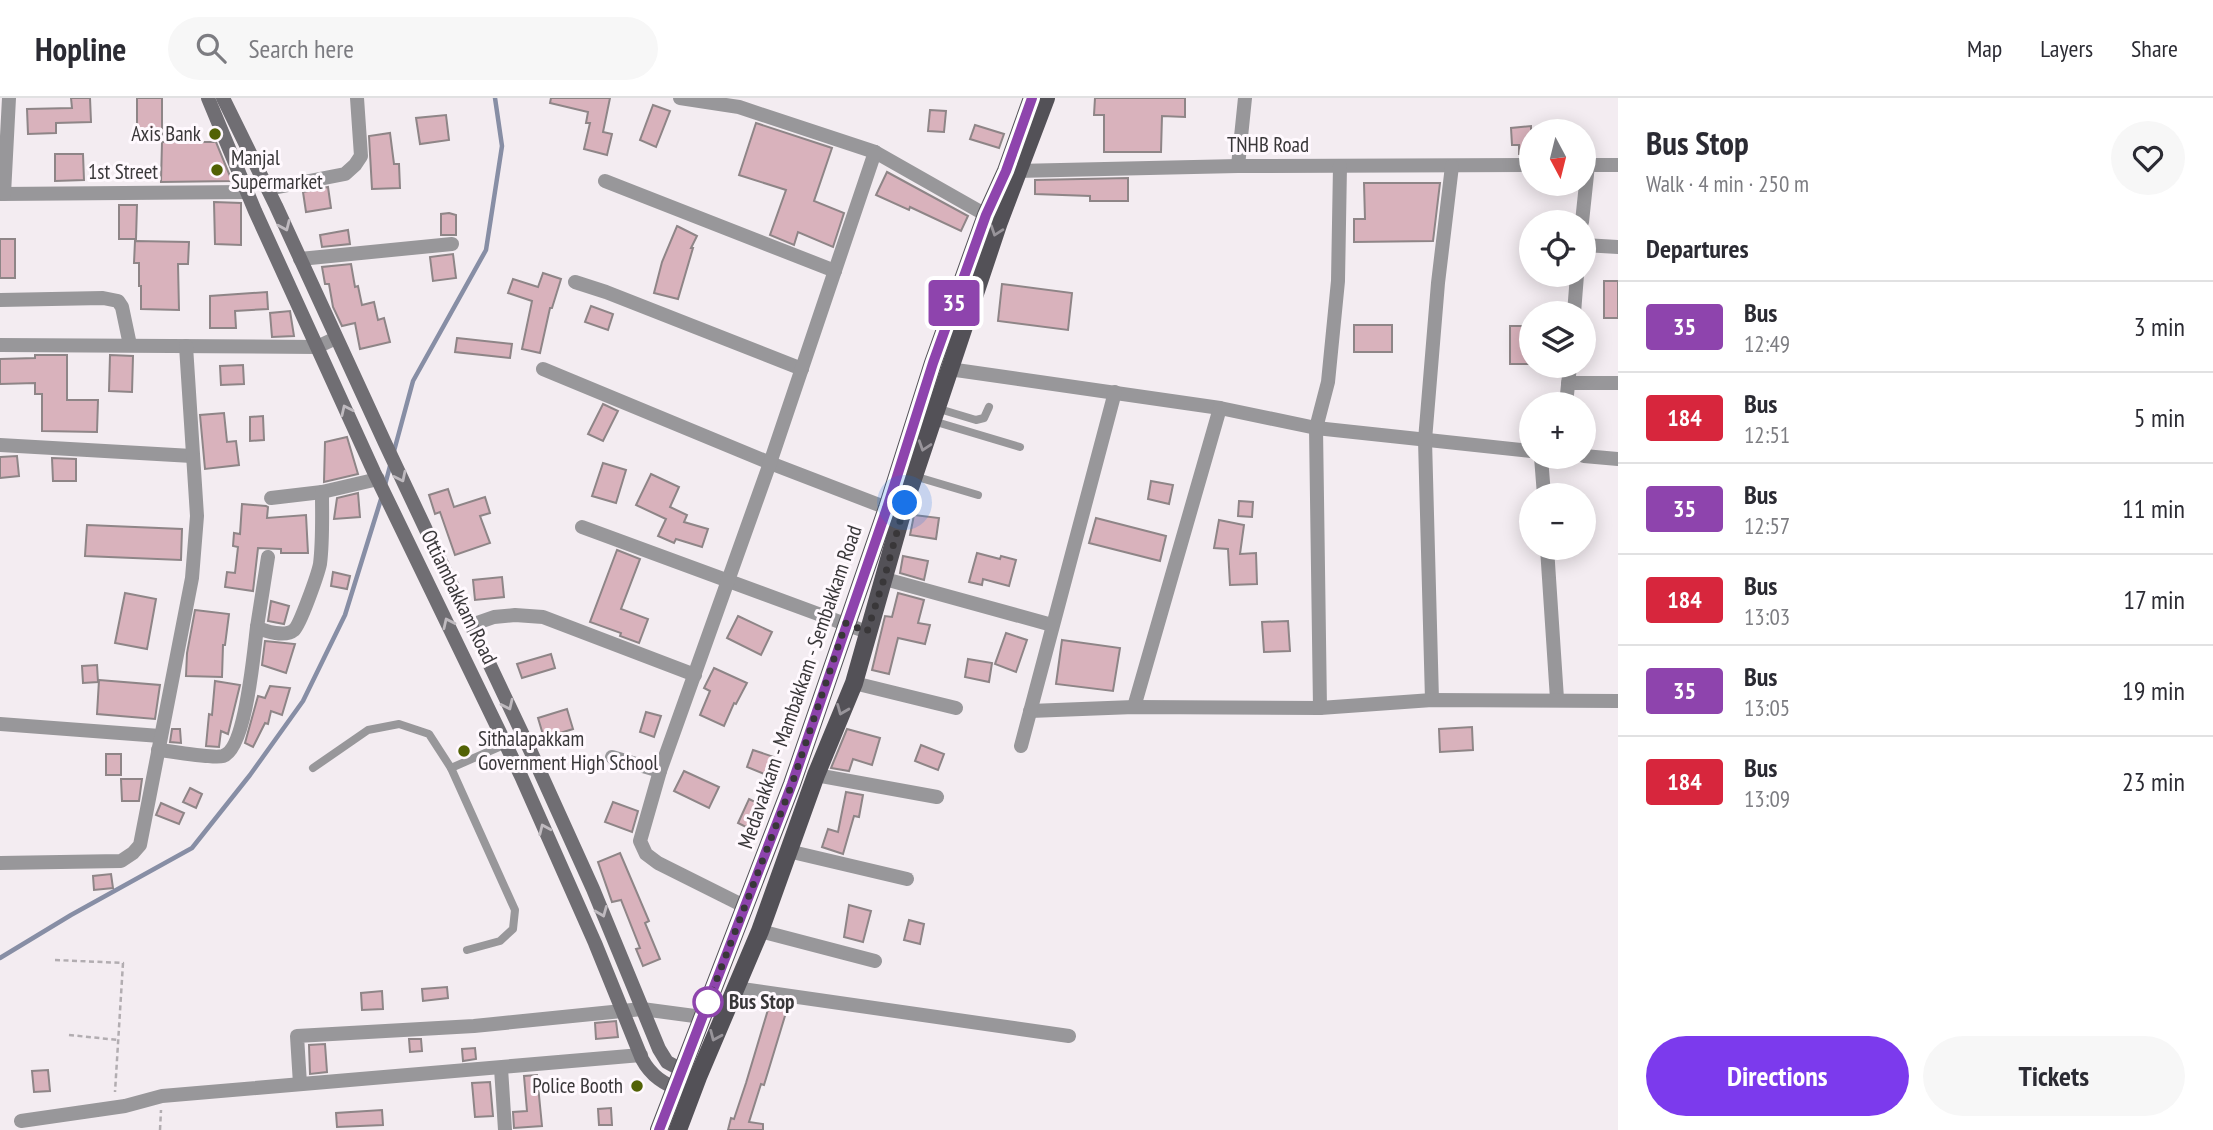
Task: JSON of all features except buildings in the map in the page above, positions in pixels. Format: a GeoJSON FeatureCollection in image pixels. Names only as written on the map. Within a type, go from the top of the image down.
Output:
{"type":"FeatureCollection","features":[{"type":"Feature","properties":{"kind":"main road","name":"Medavakkam - Mambakkam - Sembakkam Road"},"geometry":{"type":"LineString","coordinates":[[659,1130],[735,988],[760,931],[816,775],[853,682],[914,476],[1012,171],[1032,98]]}},
{"type":"Feature","properties":{"kind":"main road","name":"Medavakkam - Mambakkam - Sembakkam Road"},"geometry":{"type":"LineString","coordinates":[[678,1130],[702,1017],[792,784],[887,508],[933,363],[986,215],[1012,171],[1046,98]]}},
{"type":"Feature","properties":{"kind":"street"},"geometry":{"type":"LineString","coordinates":[[2,194],[9,98]]}},
{"type":"Feature","properties":{"kind":"street","name":"Ottiambakkam Road"},"geometry":{"type":"LineString","coordinates":[[208,98],[317,347],[506,744],[649,1072],[659,1080],[686,1083]]}},
{"type":"Feature","properties":{"kind":"street","name":"Ottiambakkam Road"},"geometry":{"type":"LineString","coordinates":[[223,98],[268,188],[593,889],[642,1009],[667,1062],[686,1083]]}},
{"type":"Feature","properties":{"kind":"street"},"geometry":{"type":"LineString","coordinates":[[268,188],[345,174],[355,166],[361,156],[357,98]]}},
{"type":"Feature","properties":{"kind":"street"},"geometry":{"type":"LineString","coordinates":[[680,98],[740,107],[876,152],[986,215]]}},
{"type":"Feature","properties":{"kind":"street"},"geometry":{"type":"LineString","coordinates":[[1238,166],[1245,98]]}},
{"type":"Feature","properties":{"kind":"street"},"geometry":{"type":"LineString","coordinates":[[746,907],[658,863],[646,854],[640,841],[660,771],[770,463],[876,152]]}},
{"type":"Feature","properties":{"kind":"street","name":"TNHB Road"},"geometry":{"type":"LineString","coordinates":[[1012,171],[1238,166],[1519,165]]}},
{"type":"Feature","properties":{"kind":"street"},"geometry":{"type":"LineString","coordinates":[[1596,165],[1618,165]]}},
{"type":"Feature","properties":{"kind":"street"},"geometry":{"type":"LineString","coordinates":[[1320,708],[1316,428],[1328,382],[1338,281],[1340,166]]}},
{"type":"Feature","properties":{"kind":"street"},"geometry":{"type":"LineString","coordinates":[[1432,700],[1425,440],[1438,283],[1452,166]]}},
{"type":"Feature","properties":{"kind":"street"},"geometry":{"type":"LineString","coordinates":[[605,181],[835,271]]}},
{"type":"Feature","properties":{"kind":"street","name":"1st Street"},"geometry":{"type":"LineString","coordinates":[[2,194],[247,192]]}},
{"type":"Feature","properties":{"kind":"street"},"geometry":{"type":"LineString","coordinates":[[300,260],[452,244]]}},
{"type":"Feature","properties":{"kind":"street"},"geometry":{"type":"LineString","coordinates":[[1596,246],[1618,247]]}},
{"type":"Feature","properties":{"kind":"street"},"geometry":{"type":"LineString","coordinates":[[575,282],[802,369]]}},
{"type":"Feature","properties":{"kind":"street"},"geometry":{"type":"LineString","coordinates":[[0,300],[103,298],[118,301],[122,307],[130,345]]}},
{"type":"Feature","properties":{"kind":"street"},"geometry":{"type":"LineString","coordinates":[[0,345],[317,347],[336,338]]}},
{"type":"Feature","properties":{"kind":"street"},"geometry":{"type":"LineString","coordinates":[[0,863],[121,861],[140,845],[192,578],[197,516],[186,346]]}},
{"type":"Feature","properties":{"kind":"street"},"geometry":{"type":"LineString","coordinates":[[543,369],[770,463],[887,508]]}},
{"type":"Feature","properties":{"kind":"street"},"geometry":{"type":"LineString","coordinates":[[949,369],[1220,408],[1316,428],[1519,450]]}},
{"type":"Feature","properties":{"kind":"street"},"geometry":{"type":"LineString","coordinates":[[1567,392],[1569,378]]}},
{"type":"Feature","properties":{"kind":"street"},"geometry":{"type":"LineString","coordinates":[[1568,383],[1618,383]]}},
{"type":"Feature","properties":{"kind":"street"},"geometry":{"type":"LineString","coordinates":[[1021,746],[1115,392]]}},
{"type":"Feature","properties":{"kind":"street"},"geometry":{"type":"LineString","coordinates":[[1134,707],[1220,408]]}},
{"type":"Feature","properties":{"kind":"street"},"geometry":{"type":"LineString","coordinates":[[0,445],[192,456]]}},
{"type":"Feature","properties":{"kind":"street"},"geometry":{"type":"LineString","coordinates":[[1596,457],[1618,459]]}},
{"type":"Feature","properties":{"kind":"street"},"geometry":{"type":"LineString","coordinates":[[271,498],[379,481]]}},
{"type":"Feature","properties":{"kind":"street"},"geometry":{"type":"LineString","coordinates":[[257,627],[288,634],[296,629],[320,567],[321,492]]}},
{"type":"Feature","properties":{"kind":"street"},"geometry":{"type":"LineString","coordinates":[[582,527],[867,632]]}},
{"type":"Feature","properties":{"kind":"street"},"geometry":{"type":"LineString","coordinates":[[0,724],[159,743],[220,756],[232,750],[248,696],[268,557]]}},
{"type":"Feature","properties":{"kind":"street"},"geometry":{"type":"LineString","coordinates":[[1548,560],[1557,699]]}},
{"type":"Feature","properties":{"kind":"street"},"geometry":{"type":"LineString","coordinates":[[884,579],[1052,625]]}},
{"type":"Feature","properties":{"kind":"street"},"geometry":{"type":"LineString","coordinates":[[471,625],[504,616],[543,617],[695,675]]}},
{"type":"Feature","properties":{"kind":"street"},"geometry":{"type":"LineString","coordinates":[[853,682],[956,708]]}},
{"type":"Feature","properties":{"kind":"street"},"geometry":{"type":"LineString","coordinates":[[1030,711],[1134,707],[1320,708],[1432,700],[1618,701]]}},
{"type":"Feature","properties":{"kind":"street"},"geometry":{"type":"LineString","coordinates":[[612,757],[660,771]]}},
{"type":"Feature","properties":{"kind":"street"},"geometry":{"type":"LineString","coordinates":[[816,775],[937,797]]}},
{"type":"Feature","properties":{"kind":"street"},"geometry":{"type":"LineString","coordinates":[[788,851],[907,879]]}},
{"type":"Feature","properties":{"kind":"street"},"geometry":{"type":"LineString","coordinates":[[760,931],[874,961]]}},
{"type":"Feature","properties":{"kind":"street"},"geometry":{"type":"LineString","coordinates":[[735,988],[1069,1036]]}},
{"type":"Feature","properties":{"kind":"street"},"geometry":{"type":"LineString","coordinates":[[300,1084],[297,1036],[474,1026],[642,1009],[702,1017]]}},
{"type":"Feature","properties":{"kind":"street"},"geometry":{"type":"LineString","coordinates":[[21,1121],[125,1106],[162,1096],[641,1055]]}},
{"type":"Feature","properties":{"kind":"street"},"geometry":{"type":"LineString","coordinates":[[500,1068],[505,1130]]}},
{"type":"Feature","properties":{"kind":"lane"},"geometry":{"type":"LineString","coordinates":[[934,415],[976,420],[984,418],[989,407]]}},
{"type":"Feature","properties":{"kind":"lane"},"geometry":{"type":"LineString","coordinates":[[934,415],[1020,447]]}},
{"type":"Feature","properties":{"kind":"lane"},"geometry":{"type":"LineString","coordinates":[[914,476],[978,495]]}},
{"type":"Feature","properties":{"kind":"lane"},"geometry":{"type":"LineString","coordinates":[[313,768],[368,730],[399,724],[429,734],[451,768],[515,910],[513,929],[500,941],[467,950]]}},
{"type":"Feature","properties":{"kind":"lane"},"geometry":{"type":"LineString","coordinates":[[451,768],[506,744]]}},
{"type":"Feature","properties":{"kind":"path"},"geometry":{"type":"LineString","coordinates":[[55,960],[123,963],[115,1092],[125,1106]]}},
{"type":"Feature","properties":{"kind":"path"},"geometry":{"type":"LineString","coordinates":[[69,1035],[118,1040]]}},
{"type":"Feature","properties":{"kind":"path"},"geometry":{"type":"LineString","coordinates":[[160,1130],[162,1096]]}},
{"type":"Feature","properties":{"kind":"waterway"},"geometry":{"type":"LineString","coordinates":[[394,451],[413,381],[486,250],[502,146],[495,98]]}},
{"type":"Feature","properties":{"kind":"waterway"},"geometry":{"type":"LineString","coordinates":[[385,485],[390,466]]}},
{"type":"Feature","properties":{"kind":"waterway"},"geometry":{"type":"LineString","coordinates":[[0,958],[192,848],[250,775],[303,701],[345,615],[382,496]]}},
{"type":"Feature","properties":{"kind":"bus line","name":"35"},"geometry":{"type":"LineString","coordinates":[[659,1130],[792,784],[887,508],[933,363],[986,215],[1006,171],[1032,98]]}},
{"type":"Feature","properties":{"kind":"place","name":"Axis Bank"},"geometry":{"type":"Point","coordinates":[215,134]}},
{"type":"Feature","properties":{"kind":"place","name":"Manjal Supermarket"},"geometry":{"type":"Point","coordinates":[217,170]}},
{"type":"Feature","properties":{"kind":"place","name":"Sithalapakkam Government High School"},"geometry":{"type":"Point","coordinates":[464,751]}},
{"type":"Feature","properties":{"kind":"place","name":"Bus Stop"},"geometry":{"type":"Point","coordinates":[708,1002]}},
{"type":"Feature","properties":{"kind":"place","name":"Police Booth"},"geometry":{"type":"Point","coordinates":[637,1086]}},
{"type":"Feature","properties":{"kind":"route"},"geometry":{"type":"LineString","coordinates":[[708,1002],[792,784],[846,623],[867,632],[905,503]]}}]}
